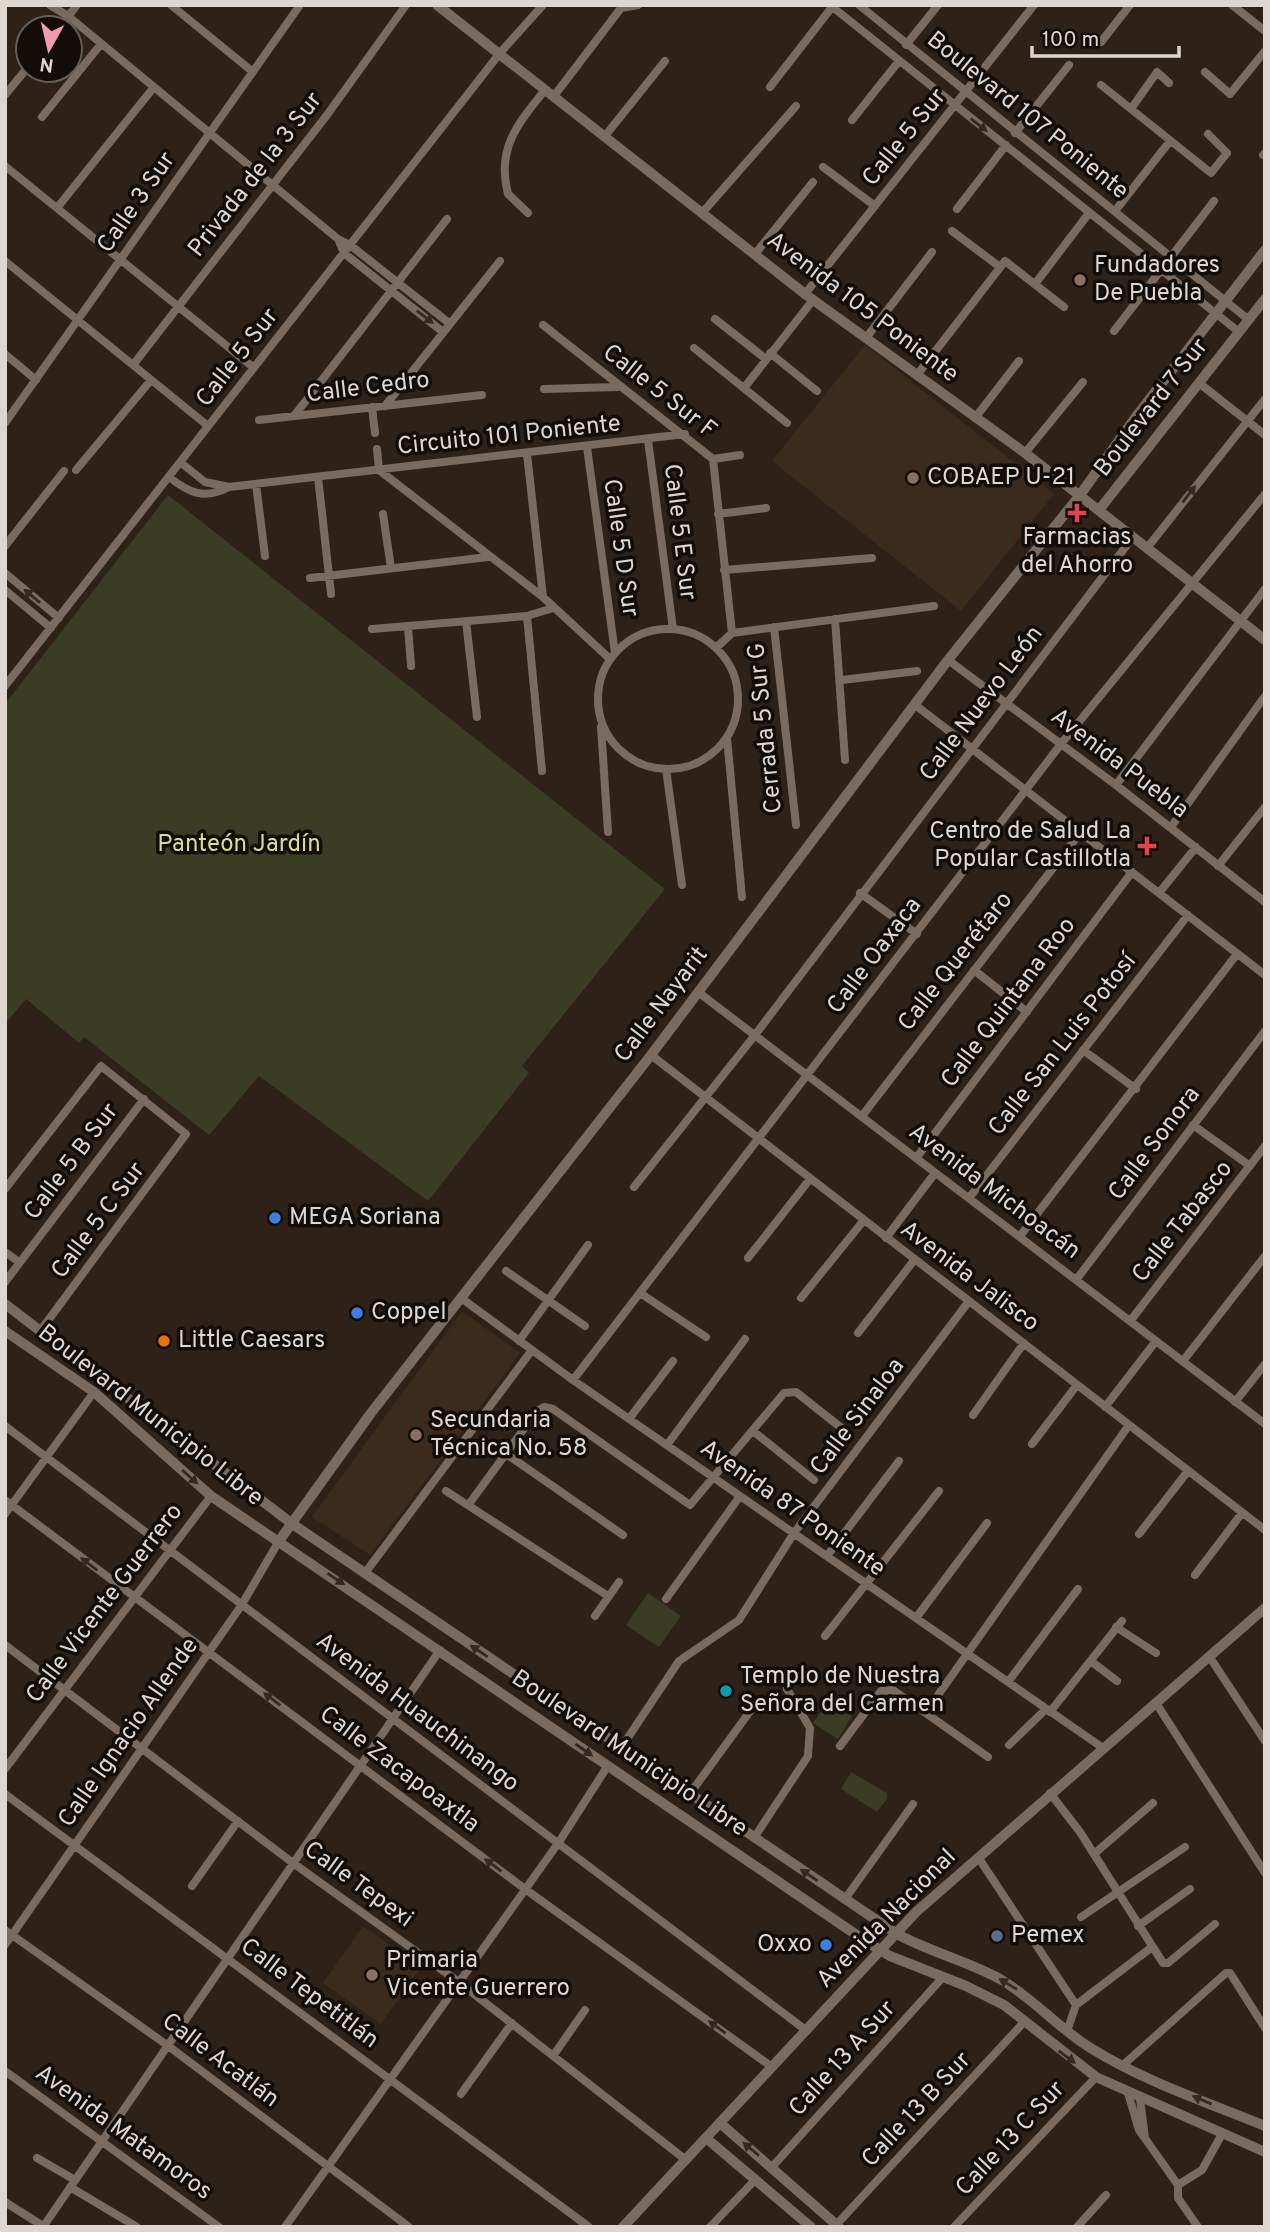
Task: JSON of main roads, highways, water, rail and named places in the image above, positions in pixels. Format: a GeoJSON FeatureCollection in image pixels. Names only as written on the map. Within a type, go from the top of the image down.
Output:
{"type":"FeatureCollection","features":[{"type":"Feature","properties":{"kind":"main road","name":"Boulevard Municipio Libre"},"geometry":{"type":"LineString","coordinates":[[5,1304],[291,1523],[897,1934],[996,1977],[1024,1994],[1067,2031],[1122,2066],[1265,2126]]}},
{"type":"Feature","properties":{"kind":"main road","name":"Boulevard Municipio Libre"},"geometry":{"type":"LineString","coordinates":[[5,1331],[94,1392],[211,1496],[881,1951],[985,1994],[1025,2021],[1096,2077],[1140,2099],[1265,2152]]}},
{"type":"Feature","properties":{"kind":"main road","name":"Avenida Nacional"},"geometry":{"type":"LineString","coordinates":[[623,2227],[916,1912],[1209,1656],[1263,1614]]}},
{"type":"Feature","properties":{"kind":"place","name":"Fundadores De Puebla"},"geometry":{"type":"Point","coordinates":[1080,280]}},
{"type":"Feature","properties":{"kind":"place","name":"COBAEP U-21"},"geometry":{"type":"Point","coordinates":[913,478]}},
{"type":"Feature","properties":{"kind":"place","name":"Farmacias del Ahorro"},"geometry":{"type":"Point","coordinates":[1077,513]}},
{"type":"Feature","properties":{"kind":"place","name":"Centro de Salud La Popular Castillotla"},"geometry":{"type":"Point","coordinates":[1147,846]}},
{"type":"Feature","properties":{"kind":"place","name":"MEGA Soriana"},"geometry":{"type":"Point","coordinates":[275,1218]}},
{"type":"Feature","properties":{"kind":"place","name":"Coppel"},"geometry":{"type":"Point","coordinates":[357,1313]}},
{"type":"Feature","properties":{"kind":"place","name":"Little Caesars"},"geometry":{"type":"Point","coordinates":[164,1341]}},
{"type":"Feature","properties":{"kind":"place","name":"Secundaria Técnica No. 58"},"geometry":{"type":"Point","coordinates":[416,1435]}},
{"type":"Feature","properties":{"kind":"place","name":"Templo de Nuestra Señora del Carmen"},"geometry":{"type":"Point","coordinates":[726,1691]}},
{"type":"Feature","properties":{"kind":"place","name":"Pemex"},"geometry":{"type":"Point","coordinates":[997,1936]}},
{"type":"Feature","properties":{"kind":"place","name":"Oxxo"},"geometry":{"type":"Point","coordinates":[826,1945]}},
{"type":"Feature","properties":{"kind":"place","name":"Primaria Vicente Guerrero"},"geometry":{"type":"Point","coordinates":[372,1975]}},
{"type":"Feature","properties":{"kind":"park label","name":"Panteón Jardín"},"geometry":{"type":"Point","coordinates":[239,845]}}]}
